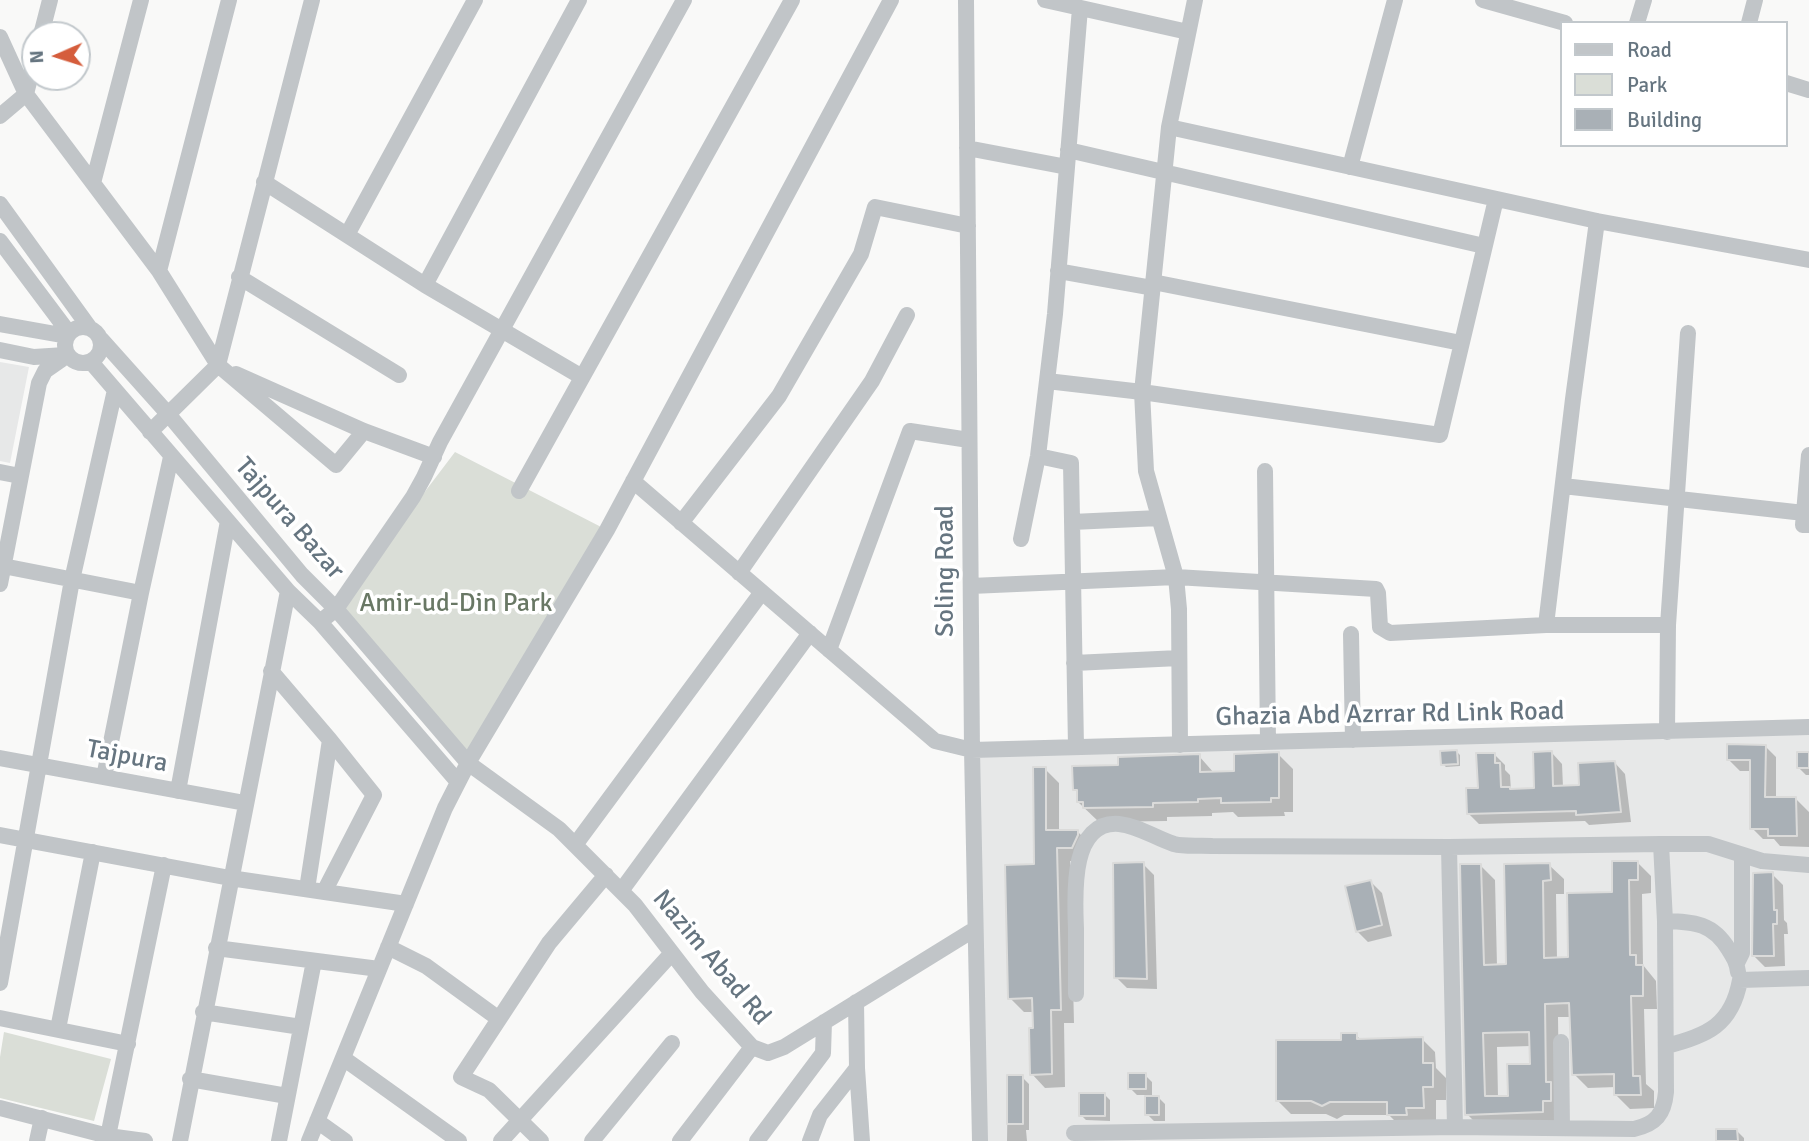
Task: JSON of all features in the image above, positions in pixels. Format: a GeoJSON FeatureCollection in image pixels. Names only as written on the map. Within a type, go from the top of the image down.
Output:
{"type":"FeatureCollection","features":[{"type":"Feature","properties":{"kind":"street"},"geometry":{"type":"LineString","coordinates":[[45,21],[50,0]]}},
{"type":"Feature","properties":{"kind":"street"},"geometry":{"type":"LineString","coordinates":[[93,183],[141,0]]}},
{"type":"Feature","properties":{"kind":"street"},"geometry":{"type":"LineString","coordinates":[[159,271],[229,0]]}},
{"type":"Feature","properties":{"kind":"street"},"geometry":{"type":"LineString","coordinates":[[150,432],[218,365],[312,0]]}},
{"type":"Feature","properties":{"kind":"street"},"geometry":{"type":"LineString","coordinates":[[347,235],[475,0]]}},
{"type":"Feature","properties":{"kind":"street"},"geometry":{"type":"LineString","coordinates":[[425,285],[579,0]]}},
{"type":"Feature","properties":{"kind":"street"},"geometry":{"type":"LineString","coordinates":[[320,622],[336,609],[412,497],[684,0]]}},
{"type":"Feature","properties":{"kind":"street"},"geometry":{"type":"LineString","coordinates":[[519,491],[792,0]]}},
{"type":"Feature","properties":{"kind":"street"},"geometry":{"type":"LineString","coordinates":[[309,1141],[405,904],[458,782],[607,530],[891,0]]}},
{"type":"Feature","properties":{"kind":"street","name":"Soling Road"},"geometry":{"type":"LineString","coordinates":[[966,0],[972,750],[980,1141]]}},
{"type":"Feature","properties":{"kind":"street"},"geometry":{"type":"LineString","coordinates":[[1045,0],[1188,32]]}},
{"type":"Feature","properties":{"kind":"street"},"geometry":{"type":"LineString","coordinates":[[1180,745],[1176,577],[1146,471],[1142,392],[1169,127],[1195,0]]}},
{"type":"Feature","properties":{"kind":"street"},"geometry":{"type":"LineString","coordinates":[[1350,167],[1395,0]]}},
{"type":"Feature","properties":{"kind":"street"},"geometry":{"type":"LineString","coordinates":[[1483,0],[1533,7],[1561,21]]}},
{"type":"Feature","properties":{"kind":"street"},"geometry":{"type":"LineString","coordinates":[[1638,21],[1644,0]]}},
{"type":"Feature","properties":{"kind":"street"},"geometry":{"type":"LineString","coordinates":[[1750,21],[1755,0]]}},
{"type":"Feature","properties":{"kind":"street"},"geometry":{"type":"LineString","coordinates":[[1021,540],[1038,456],[1047,381],[1080,8]]}},
{"type":"Feature","properties":{"kind":"street"},"geometry":{"type":"LineString","coordinates":[[0,37],[26,94],[159,271],[218,365],[335,465],[364,431]]}},
{"type":"Feature","properties":{"kind":"street"},"geometry":{"type":"LineString","coordinates":[[1788,84],[1809,90]]}},
{"type":"Feature","properties":{"kind":"street"},"geometry":{"type":"LineString","coordinates":[[0,117],[27,91]]}},
{"type":"Feature","properties":{"kind":"street"},"geometry":{"type":"LineString","coordinates":[[1169,127],[1597,221],[1809,260]]}},
{"type":"Feature","properties":{"kind":"street"},"geometry":{"type":"LineString","coordinates":[[967,148],[1067,167]]}},
{"type":"Feature","properties":{"kind":"street"},"geometry":{"type":"LineString","coordinates":[[1068,149],[1485,246]]}},
{"type":"Feature","properties":{"kind":"street"},"geometry":{"type":"LineString","coordinates":[[264,182],[425,285],[582,377]]}},
{"type":"Feature","properties":{"kind":"street"},"geometry":{"type":"LineString","coordinates":[[1047,381],[1440,435],[1496,199]]}},
{"type":"Feature","properties":{"kind":"street","name":"Tajpura Bazar"},"geometry":{"type":"LineString","coordinates":[[0,204],[89,327],[169,415],[277,546],[336,609],[468,763]]}},
{"type":"Feature","properties":{"kind":"street"},"geometry":{"type":"LineString","coordinates":[[681,523],[779,396],[860,254],[875,207],[968,226]]}},
{"type":"Feature","properties":{"kind":"street"},"geometry":{"type":"LineString","coordinates":[[1546,625],[1597,221]]}},
{"type":"Feature","properties":{"kind":"street"},"geometry":{"type":"LineString","coordinates":[[0,241],[68,335]]}},
{"type":"Feature","properties":{"kind":"street"},"geometry":{"type":"LineString","coordinates":[[1058,271],[1153,285],[1461,343]]}},
{"type":"Feature","properties":{"kind":"street"},"geometry":{"type":"LineString","coordinates":[[239,277],[399,374]]}},
{"type":"Feature","properties":{"kind":"street"},"geometry":{"type":"LineString","coordinates":[[739,572],[873,381],[907,315]]}},
{"type":"Feature","properties":{"kind":"street"},"geometry":{"type":"LineString","coordinates":[[0,324],[68,335]]}},
{"type":"Feature","properties":{"kind":"street"},"geometry":{"type":"LineString","coordinates":[[89,327],[78,327],[68,335],[65,348],[68,355],[78,363],[91,362],[100,353],[101,339]]}},
{"type":"Feature","properties":{"kind":"street"},"geometry":{"type":"LineString","coordinates":[[1667,732],[1668,625],[1688,333]]}},
{"type":"Feature","properties":{"kind":"street"},"geometry":{"type":"LineString","coordinates":[[0,350],[34,357],[68,355]]}},
{"type":"Feature","properties":{"kind":"street"},"geometry":{"type":"LineString","coordinates":[[0,584],[42,376],[68,355]]}},
{"type":"Feature","properties":{"kind":"street","name":"Tajpura Bazar"},"geometry":{"type":"LineString","coordinates":[[91,362],[288,591],[320,622],[458,782]]}},
{"type":"Feature","properties":{"kind":"street"},"geometry":{"type":"LineString","coordinates":[[218,365],[364,431],[434,457]]}},
{"type":"Feature","properties":{"kind":"street"},"geometry":{"type":"LineString","coordinates":[[0,983],[41,766],[72,580],[115,390]]}},
{"type":"Feature","properties":{"kind":"street"},"geometry":{"type":"LineString","coordinates":[[829,650],[911,431],[970,440]]}},
{"type":"Feature","properties":{"kind":"street"},"geometry":{"type":"LineString","coordinates":[[1038,456],[1071,463],[1076,747]]}},
{"type":"Feature","properties":{"kind":"street"},"geometry":{"type":"LineString","coordinates":[[1563,485],[1677,497],[1806,519],[1809,456]]}},
{"type":"Feature","properties":{"kind":"street"},"geometry":{"type":"LineString","coordinates":[[104,777],[171,457]]}},
{"type":"Feature","properties":{"kind":"street"},"geometry":{"type":"LineString","coordinates":[[1265,471],[1268,742]]}},
{"type":"Feature","properties":{"kind":"street"},"geometry":{"type":"LineString","coordinates":[[0,472],[20,476]]}},
{"type":"Feature","properties":{"kind":"street","name":"Ghazia Abd Azrrar Rd Link Road"},"geometry":{"type":"LineString","coordinates":[[633,481],[935,741],[972,750],[1809,727]]}},
{"type":"Feature","properties":{"kind":"street"},"geometry":{"type":"LineString","coordinates":[[1072,522],[1159,518]]}},
{"type":"Feature","properties":{"kind":"street"},"geometry":{"type":"LineString","coordinates":[[178,791],[228,521]]}},
{"type":"Feature","properties":{"kind":"street"},"geometry":{"type":"LineString","coordinates":[[3,566],[141,593]]}},
{"type":"Feature","properties":{"kind":"street"},"geometry":{"type":"LineString","coordinates":[[971,586],[1176,577],[1376,589],[1380,627],[1390,633],[1546,625],[1668,625]]}},
{"type":"Feature","properties":{"kind":"street"},"geometry":{"type":"LineString","coordinates":[[180,1141],[203,1012],[288,591]]}},
{"type":"Feature","properties":{"kind":"street"},"geometry":{"type":"LineString","coordinates":[[575,845],[762,592]]}},
{"type":"Feature","properties":{"kind":"street"},"geometry":{"type":"LineString","coordinates":[[621,891],[810,633]]}},
{"type":"Feature","properties":{"kind":"street"},"geometry":{"type":"LineString","coordinates":[[1351,634],[1353,740]]}},
{"type":"Feature","properties":{"kind":"street"},"geometry":{"type":"LineString","coordinates":[[1074,663],[1179,658]]}},
{"type":"Feature","properties":{"kind":"street"},"geometry":{"type":"LineString","coordinates":[[271,671],[374,795],[324,892]]}},
{"type":"Feature","properties":{"kind":"street"},"geometry":{"type":"LineString","coordinates":[[307,889],[330,740]]}},
{"type":"Feature","properties":{"kind":"street","name":"Tajpura"},"geometry":{"type":"LineString","coordinates":[[0,758],[245,803]]}},
{"type":"Feature","properties":{"kind":"street","name":"Nazim Abad Rd"},"geometry":{"type":"LineString","coordinates":[[468,763],[559,829],[635,905],[702,992],[752,1046],[768,1053],[784,1047],[975,929]]}},
{"type":"Feature","properties":{"kind":"street"},"geometry":{"type":"LineString","coordinates":[[1076,994],[1075,884],[1079,859],[1084,844],[1094,832],[1104,826],[1117,824],[1154,834],[1175,844],[1449,847],[1708,844],[1780,864],[1809,865]]}},
{"type":"Feature","properties":{"kind":"street"},"geometry":{"type":"LineString","coordinates":[[0,835],[230,878],[405,904]]}},
{"type":"Feature","properties":{"kind":"street"},"geometry":{"type":"LineString","coordinates":[[1074,1133],[1455,1127],[1562,1128],[1616,1135],[1648,1126],[1658,1118],[1664,1106],[1667,1046],[1661,844]]}},
{"type":"Feature","properties":{"kind":"street"},"geometry":{"type":"LineString","coordinates":[[1449,847],[1455,1127]]}},
{"type":"Feature","properties":{"kind":"street"},"geometry":{"type":"LineString","coordinates":[[58,1029],[93,852]]}},
{"type":"Feature","properties":{"kind":"street"},"geometry":{"type":"LineString","coordinates":[[1737,963],[1742,953],[1742,855]]}},
{"type":"Feature","properties":{"kind":"street"},"geometry":{"type":"LineString","coordinates":[[107,1139],[164,866]]}},
{"type":"Feature","properties":{"kind":"street"},"geometry":{"type":"LineString","coordinates":[[541,1141],[489,1090],[461,1077],[549,943],[606,875]]}},
{"type":"Feature","properties":{"kind":"street"},"geometry":{"type":"LineString","coordinates":[[1665,921],[1701,925],[1716,932],[1737,963],[1740,980],[1730,1012],[1714,1028],[1695,1039],[1667,1046]]}},
{"type":"Feature","properties":{"kind":"street"},"geometry":{"type":"LineString","coordinates":[[388,947],[426,966],[499,1019]]}},
{"type":"Feature","properties":{"kind":"street"},"geometry":{"type":"LineString","coordinates":[[216,948],[379,969]]}},
{"type":"Feature","properties":{"kind":"street"},"geometry":{"type":"LineString","coordinates":[[502,1141],[672,953]]}},
{"type":"Feature","properties":{"kind":"street"},"geometry":{"type":"LineString","coordinates":[[279,1141],[314,961]]}},
{"type":"Feature","properties":{"kind":"street"},"geometry":{"type":"LineString","coordinates":[[1740,980],[1809,978]]}},
{"type":"Feature","properties":{"kind":"street"},"geometry":{"type":"LineString","coordinates":[[856,1002],[862,1141]]}},
{"type":"Feature","properties":{"kind":"street"},"geometry":{"type":"LineString","coordinates":[[203,1012],[301,1027]]}},
{"type":"Feature","properties":{"kind":"street"},"geometry":{"type":"LineString","coordinates":[[0,1018],[128,1044]]}},
{"type":"Feature","properties":{"kind":"street"},"geometry":{"type":"LineString","coordinates":[[757,1141],[823,1053],[824,1022]]}},
{"type":"Feature","properties":{"kind":"street"},"geometry":{"type":"LineString","coordinates":[[1561,1042],[1562,1128]]}},
{"type":"Feature","properties":{"kind":"street"},"geometry":{"type":"LineString","coordinates":[[592,1141],[672,1043]]}},
{"type":"Feature","properties":{"kind":"street"},"geometry":{"type":"LineString","coordinates":[[680,1141],[752,1046]]}},
{"type":"Feature","properties":{"kind":"street"},"geometry":{"type":"LineString","coordinates":[[342,1058],[459,1141]]}},
{"type":"Feature","properties":{"kind":"street"},"geometry":{"type":"LineString","coordinates":[[810,1141],[820,1115],[857,1068]]}},
{"type":"Feature","properties":{"kind":"street"},"geometry":{"type":"LineString","coordinates":[[190,1079],[287,1096]]}},
{"type":"Feature","properties":{"kind":"street"},"geometry":{"type":"LineString","coordinates":[[0,1108],[107,1139],[145,1141]]}},
{"type":"Feature","properties":{"kind":"street"},"geometry":{"type":"LineString","coordinates":[[37,1141],[42,1118]]}},
{"type":"Feature","properties":{"kind":"street"},"geometry":{"type":"LineString","coordinates":[[317,1121],[345,1141]]}},
{"type":"Feature","properties":{"kind":"shaded area"},"geometry":{"type":"Polygon","coordinates":[[[0,362],[29,367],[10,463],[0,461],[0,362]]]}},
{"type":"Feature","properties":{"kind":"shaded area"},"geometry":{"type":"Polygon","coordinates":[[[1809,727],[1809,1141],[980,1141],[972,750],[1809,727]]]}},
{"type":"Feature","properties":{"kind":"green space","name":"Amir-ud-Din Park"},"geometry":{"type":"Polygon","coordinates":[[[455,452],[607,530],[468,763],[336,609],[455,452]]]}},
{"type":"Feature","properties":{"kind":"green space"},"geometry":{"type":"Polygon","coordinates":[[[4,1032],[111,1059],[94,1121],[0,1098],[0,1057],[4,1032]]]}},
{"type":"Feature","properties":{"kind":"building"},"geometry":{"type":"Polygon","coordinates":[[[1727,744],[1766,745],[1765,797],[1796,797],[1797,836],[1768,836],[1768,829],[1750,829],[1750,760],[1727,760],[1727,744]]]}},
{"type":"Feature","properties":{"kind":"building"},"geometry":{"type":"Polygon","coordinates":[[[1457,750],[1458,764],[1441,765],[1440,751],[1457,750]]]}},
{"type":"Feature","properties":{"kind":"building"},"geometry":{"type":"Polygon","coordinates":[[[1552,751],[1553,786],[1579,785],[1578,763],[1615,761],[1621,812],[1576,815],[1576,811],[1467,814],[1466,788],[1478,788],[1476,753],[1495,753],[1495,763],[1500,763],[1501,787],[1510,789],[1534,788],[1533,752],[1552,751]]]}},
{"type":"Feature","properties":{"kind":"building"},"geometry":{"type":"Polygon","coordinates":[[[1279,752],[1279,798],[1271,798],[1271,802],[1221,803],[1221,798],[1198,799],[1198,802],[1153,803],[1153,807],[1083,808],[1083,802],[1077,802],[1077,790],[1073,790],[1072,766],[1118,765],[1118,757],[1200,754],[1200,772],[1234,771],[1234,754],[1279,752]]]}},
{"type":"Feature","properties":{"kind":"building"},"geometry":{"type":"Polygon","coordinates":[[[1797,752],[1809,752],[1809,768],[1797,768],[1797,752]]]}},
{"type":"Feature","properties":{"kind":"building"},"geometry":{"type":"Polygon","coordinates":[[[1033,767],[1046,767],[1046,830],[1078,830],[1078,835],[1072,848],[1057,848],[1061,1010],[1051,1010],[1052,1074],[1030,1075],[1029,1028],[1033,1028],[1032,998],[1008,999],[1005,865],[1034,864],[1033,767]]]}},
{"type":"Feature","properties":{"kind":"building"},"geometry":{"type":"Polygon","coordinates":[[[1612,861],[1638,861],[1638,880],[1629,880],[1630,955],[1636,955],[1636,965],[1643,965],[1643,996],[1631,996],[1633,1076],[1640,1076],[1641,1095],[1614,1095],[1614,1074],[1572,1075],[1569,1003],[1545,1004],[1546,1082],[1551,1082],[1551,1101],[1543,1101],[1543,1112],[1465,1115],[1460,864],[1481,864],[1484,965],[1506,964],[1504,864],[1550,863],[1551,880],[1543,881],[1544,958],[1568,957],[1567,893],[1612,892],[1612,861]],[[1529,1032],[1483,1033],[1485,1096],[1508,1096],[1507,1064],[1530,1064],[1529,1032]]]}},
{"type":"Feature","properties":{"kind":"building"},"geometry":{"type":"Polygon","coordinates":[[[1144,862],[1147,979],[1114,978],[1113,863],[1144,862]]]}},
{"type":"Feature","properties":{"kind":"building"},"geometry":{"type":"Polygon","coordinates":[[[1773,872],[1774,910],[1777,910],[1777,924],[1773,924],[1774,956],[1752,956],[1753,873],[1773,872]]]}},
{"type":"Feature","properties":{"kind":"building"},"geometry":{"type":"Polygon","coordinates":[[[1371,880],[1382,925],[1356,932],[1345,886],[1371,880]]]}},
{"type":"Feature","properties":{"kind":"building"},"geometry":{"type":"Polygon","coordinates":[[[1341,1033],[1357,1033],[1357,1039],[1423,1037],[1423,1063],[1433,1063],[1433,1087],[1423,1087],[1424,1108],[1406,1108],[1407,1115],[1387,1115],[1387,1102],[1330,1102],[1322,1106],[1311,1101],[1276,1101],[1276,1040],[1341,1040],[1341,1033]]]}},
{"type":"Feature","properties":{"kind":"building"},"geometry":{"type":"Polygon","coordinates":[[[1128,1073],[1146,1073],[1146,1089],[1128,1089],[1128,1073]]]}},
{"type":"Feature","properties":{"kind":"building"},"geometry":{"type":"Polygon","coordinates":[[[1007,1075],[1023,1075],[1023,1124],[1007,1124],[1007,1075]]]}},
{"type":"Feature","properties":{"kind":"building"},"geometry":{"type":"Polygon","coordinates":[[[1079,1093],[1105,1093],[1105,1116],[1079,1116],[1079,1093]]]}},
{"type":"Feature","properties":{"kind":"building"},"geometry":{"type":"Polygon","coordinates":[[[1145,1096],[1159,1096],[1159,1115],[1145,1115],[1145,1096]]]}},
{"type":"Feature","properties":{"kind":"building"},"geometry":{"type":"Polygon","coordinates":[[[1716,1129],[1737,1129],[1738,1141],[1716,1141],[1716,1129]]]}}]}
